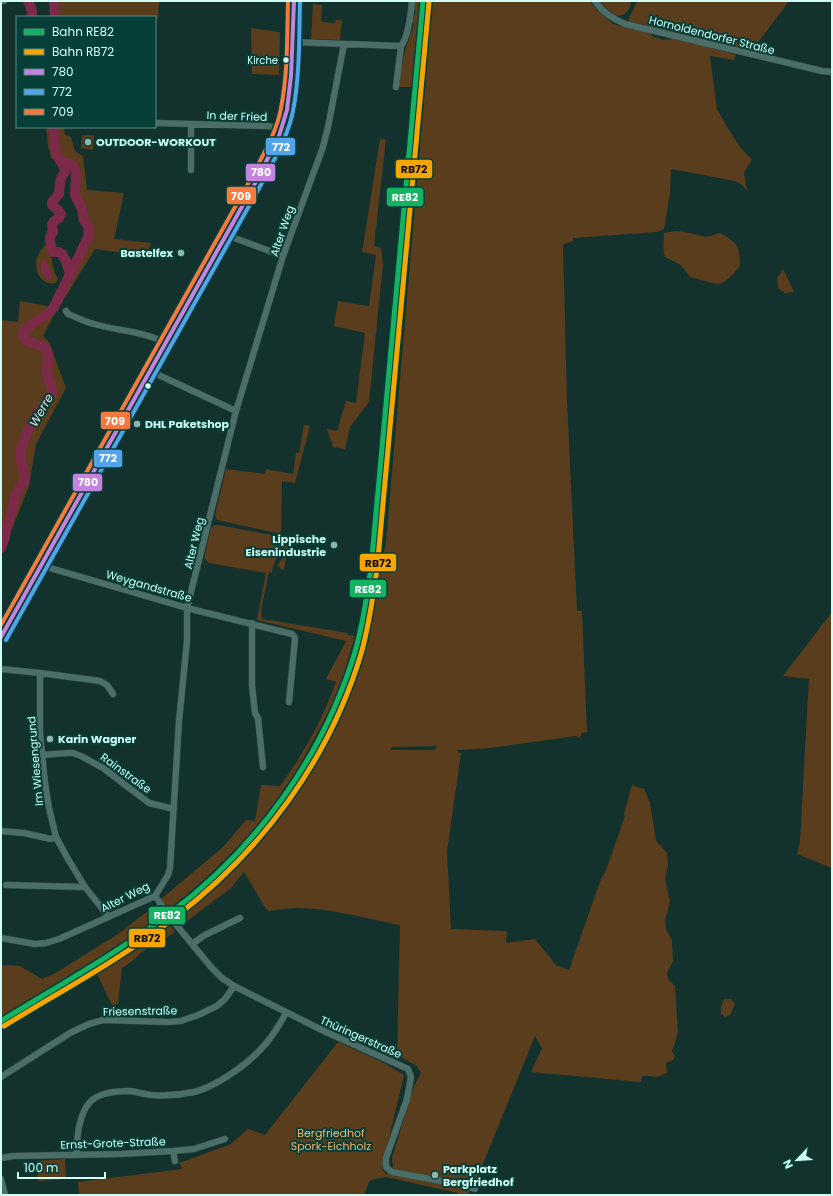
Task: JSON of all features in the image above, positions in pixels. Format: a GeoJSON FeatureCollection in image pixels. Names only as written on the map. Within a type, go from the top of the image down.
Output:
{"type":"FeatureCollection","features":[{"type":"Feature","properties":{"kind":"main road"},"geometry":{"type":"LineString","coordinates":[[1,637],[275,146],[285,119],[289,93],[294,1]]}},
{"type":"Feature","properties":{"kind":"street"},"geometry":{"type":"LineString","coordinates":[[396,87],[402,46],[407,30],[412,1]]}},
{"type":"Feature","properties":{"kind":"street","name":"Hornoldendorfer Straße"},"geometry":{"type":"LineString","coordinates":[[595,1],[608,15],[625,24],[822,71],[832,72]]}},
{"type":"Feature","properties":{"kind":"street"},"geometry":{"type":"LineString","coordinates":[[292,42],[402,46]]}},
{"type":"Feature","properties":{"kind":"street","name":"Alter Weg"},"geometry":{"type":"LineString","coordinates":[[1,938],[30,944],[46,943],[59,939],[155,896],[170,868],[179,721],[187,641],[187,608],[236,411],[283,256],[323,147],[344,44]]}},
{"type":"Feature","properties":{"kind":"street","name":"In der Fried"},"geometry":{"type":"LineString","coordinates":[[156,123],[268,126],[282,129]]}},
{"type":"Feature","properties":{"kind":"street","name":"In der Fried"},"geometry":{"type":"LineString","coordinates":[[191,124],[191,170]]}},
{"type":"Feature","properties":{"kind":"street"},"geometry":{"type":"LineString","coordinates":[[226,235],[283,256]]}},
{"type":"Feature","properties":{"kind":"street"},"geometry":{"type":"LineString","coordinates":[[66,311],[68,314],[93,324],[155,339],[165,344]]}},
{"type":"Feature","properties":{"kind":"street"},"geometry":{"type":"LineString","coordinates":[[150,371],[236,411]]}},
{"type":"Feature","properties":{"kind":"street","name":"Weygandstraße"},"geometry":{"type":"LineString","coordinates":[[42,564],[50,568],[187,608],[287,632],[294,636],[295,639],[289,702]]}},
{"type":"Feature","properties":{"kind":"street"},"geometry":{"type":"LineString","coordinates":[[252,623],[252,685],[255,713],[258,718],[263,767]]}},
{"type":"Feature","properties":{"kind":"street"},"geometry":{"type":"LineString","coordinates":[[1,670],[40,673],[100,681],[107,686],[113,694]]}},
{"type":"Feature","properties":{"kind":"street","name":"Im Wiesengrund"},"geometry":{"type":"LineString","coordinates":[[40,673],[40,734],[42,755],[49,808],[56,837],[68,859],[108,918]]}},
{"type":"Feature","properties":{"kind":"street","name":"Rainstraße"},"geometry":{"type":"LineString","coordinates":[[42,755],[67,752],[81,756],[103,768],[149,803],[174,809]]}},
{"type":"Feature","properties":{"kind":"street"},"geometry":{"type":"LineString","coordinates":[[1,830],[51,838],[56,837]]}},
{"type":"Feature","properties":{"kind":"street"},"geometry":{"type":"LineString","coordinates":[[6,885],[86,887]]}},
{"type":"Feature","properties":{"kind":"street"},"geometry":{"type":"LineString","coordinates":[[155,896],[164,910]]}},
{"type":"Feature","properties":{"kind":"street"},"geometry":{"type":"LineString","coordinates":[[192,944],[205,935],[240,918]]}},
{"type":"Feature","properties":{"kind":"street","name":"Thüringerstraße"},"geometry":{"type":"LineString","coordinates":[[173,921],[211,967],[222,978],[234,986],[286,1013],[408,1069],[410,1077],[407,1099],[386,1158],[386,1167],[392,1172],[463,1185],[475,1189]]}},
{"type":"Feature","properties":{"kind":"street","name":"Friesenstraße"},"geometry":{"type":"LineString","coordinates":[[1,1077],[70,1033],[88,1024],[103,1020],[181,1021],[217,1006],[234,986]]}},
{"type":"Feature","properties":{"kind":"street"},"geometry":{"type":"LineString","coordinates":[[77,1155],[78,1135],[82,1117],[90,1102],[95,1098],[109,1093],[122,1091],[132,1091],[152,1095],[182,1095],[208,1088],[235,1071],[260,1050],[276,1030],[286,1013]]}},
{"type":"Feature","properties":{"kind":"street","name":"Ernst-Grote-Straße"},"geometry":{"type":"LineString","coordinates":[[1,1158],[13,1156],[121,1154],[174,1151],[194,1149],[225,1139]]}},
{"type":"Feature","properties":{"kind":"street"},"geometry":{"type":"LineString","coordinates":[[174,1151],[175,1161]]}},
{"type":"Feature","properties":{"kind":"street"},"geometry":{"type":"LineString","coordinates":[[1,1179],[5,1195]]}},
{"type":"Feature","properties":{"kind":"green space"},"geometry":{"type":"Polygon","coordinates":[[[53,1],[159,1],[158,19],[156,19],[156,16],[53,16],[53,1]]]}},
{"type":"Feature","properties":{"kind":"green space"},"geometry":{"type":"Polygon","coordinates":[[[415,1],[420,1],[413,87],[398,87],[404,54],[414,24],[412,23],[415,13],[415,1]]]}},
{"type":"Feature","properties":{"kind":"green space","name":"Bergfriedhof Spork-Eichholz"},"geometry":{"type":"Polygon","coordinates":[[[429,1],[590,1],[595,8],[613,24],[647,32],[654,37],[663,40],[674,39],[700,44],[736,55],[734,60],[710,56],[717,109],[740,147],[752,160],[744,172],[747,191],[741,184],[735,181],[671,169],[670,193],[664,229],[657,232],[573,238],[573,241],[563,244],[567,401],[577,611],[582,611],[587,732],[582,733],[580,738],[576,736],[491,748],[458,750],[459,753],[461,753],[447,851],[451,929],[507,931],[506,943],[535,939],[556,965],[569,970],[625,816],[624,813],[632,785],[644,789],[650,803],[656,841],[667,853],[668,865],[665,879],[670,902],[665,920],[666,929],[672,940],[673,961],[667,973],[668,979],[675,986],[678,1033],[672,1051],[675,1056],[673,1060],[666,1063],[667,1073],[657,1077],[642,1076],[641,1082],[531,1072],[542,1048],[535,1036],[478,1176],[471,1183],[468,1195],[458,1195],[458,1193],[386,1177],[370,1180],[364,1195],[79,1195],[78,1182],[182,1169],[179,1163],[231,1144],[248,1129],[265,1135],[338,1042],[384,1063],[404,1075],[382,1168],[386,1174],[393,1167],[392,1158],[414,1086],[421,1073],[417,1066],[397,1055],[400,925],[349,914],[310,908],[269,911],[266,909],[244,872],[231,888],[180,926],[174,917],[215,883],[264,833],[302,778],[339,709],[366,639],[375,602],[386,542],[427,66],[429,1]],[[437,746],[391,747],[391,750],[435,750],[437,746]]]}},
{"type":"Feature","properties":{"kind":"green space"},"geometry":{"type":"Polygon","coordinates":[[[601,1],[631,1],[627,12],[619,16],[610,11],[601,3],[601,1]]]}},
{"type":"Feature","properties":{"kind":"green space"},"geometry":{"type":"Polygon","coordinates":[[[637,1],[789,1],[751,52],[628,21],[637,1]]]}},
{"type":"Feature","properties":{"kind":"green space"},"geometry":{"type":"Polygon","coordinates":[[[313,4],[322,5],[321,22],[335,23],[336,20],[342,20],[340,40],[311,39],[313,4]]]}},
{"type":"Feature","properties":{"kind":"green space"},"geometry":{"type":"Polygon","coordinates":[[[251,28],[280,32],[279,75],[252,74],[251,28]]]}},
{"type":"Feature","properties":{"kind":"green space"},"geometry":{"type":"Polygon","coordinates":[[[46,128],[64,128],[65,135],[71,137],[75,151],[83,156],[87,190],[124,193],[114,239],[151,243],[146,256],[95,249],[61,304],[52,299],[85,234],[84,216],[75,191],[75,167],[52,159],[48,146],[46,128]]]}},
{"type":"Feature","properties":{"kind":"green space","name":"OUTDOOR-WORKOUT"},"geometry":{"type":"Polygon","coordinates":[[[82,135],[94,135],[93,150],[81,148],[82,135]]]}},
{"type":"Feature","properties":{"kind":"green space"},"geometry":{"type":"Polygon","coordinates":[[[380,139],[386,139],[374,246],[381,248],[383,264],[369,402],[350,427],[345,449],[332,447],[333,442],[331,441],[327,429],[337,431],[346,401],[356,403],[365,333],[334,326],[338,301],[369,306],[376,255],[362,252],[380,139]]]}},
{"type":"Feature","properties":{"kind":"green space"},"geometry":{"type":"Polygon","coordinates":[[[676,231],[706,237],[720,233],[737,246],[740,266],[730,278],[716,284],[690,277],[681,265],[665,257],[664,254],[664,233],[676,231]]]}},
{"type":"Feature","properties":{"kind":"green space"},"geometry":{"type":"Polygon","coordinates":[[[50,241],[53,252],[51,256],[54,271],[58,279],[56,283],[47,283],[41,279],[36,267],[41,250],[50,241]]]}},
{"type":"Feature","properties":{"kind":"green space"},"geometry":{"type":"Polygon","coordinates":[[[783,269],[794,292],[785,293],[778,288],[777,278],[783,269]]]}},
{"type":"Feature","properties":{"kind":"green space"},"geometry":{"type":"Polygon","coordinates":[[[20,301],[57,309],[43,336],[49,342],[66,388],[36,444],[29,486],[1,557],[1,320],[18,322],[20,301]]]}},
{"type":"Feature","properties":{"kind":"green space"},"geometry":{"type":"Polygon","coordinates":[[[304,425],[310,426],[295,483],[282,481],[281,534],[217,520],[215,515],[226,469],[265,474],[266,469],[293,474],[296,453],[299,453],[304,425]]]}},
{"type":"Feature","properties":{"kind":"green space"},"geometry":{"type":"Polygon","coordinates":[[[214,525],[286,538],[288,549],[281,553],[277,558],[272,573],[269,572],[261,610],[262,619],[348,633],[348,635],[355,636],[340,687],[331,707],[299,767],[276,801],[257,826],[235,850],[169,910],[161,899],[223,847],[246,820],[255,821],[261,785],[280,786],[297,762],[312,736],[331,696],[336,682],[326,679],[346,641],[257,620],[266,573],[209,563],[204,558],[211,528],[214,525]]]}},
{"type":"Feature","properties":{"kind":"green space"},"geometry":{"type":"Polygon","coordinates":[[[283,558],[286,558],[283,570],[278,565],[283,558]]]}},
{"type":"Feature","properties":{"kind":"green space"},"geometry":{"type":"Polygon","coordinates":[[[832,612],[832,868],[797,854],[800,842],[809,679],[783,676],[832,612]]]}},
{"type":"Feature","properties":{"kind":"green space"},"geometry":{"type":"Polygon","coordinates":[[[157,904],[164,913],[145,929],[1,1017],[1,965],[20,966],[42,979],[54,974],[118,934],[157,904]]]}},
{"type":"Feature","properties":{"kind":"green space"},"geometry":{"type":"Polygon","coordinates":[[[167,921],[175,932],[142,952],[122,968],[118,1004],[112,1005],[96,972],[167,921]]]}},
{"type":"Feature","properties":{"kind":"green space"},"geometry":{"type":"Polygon","coordinates":[[[724,999],[731,999],[735,1004],[730,1015],[725,1017],[721,1014],[721,1007],[724,999]]]}},
{"type":"Feature","properties":{"kind":"green space"},"geometry":{"type":"Polygon","coordinates":[[[65,1159],[66,1179],[38,1181],[37,1161],[65,1159]]]}},
{"type":"Feature","properties":{"kind":"shaded area"},"geometry":{"type":"Polygon","coordinates":[[[45,260],[52,274],[50,279],[47,279],[41,271],[42,261],[45,260]]]}},
{"type":"Feature","properties":{"kind":"waterway","name":"Werre"},"geometry":{"type":"LineString","coordinates":[[28,1],[32,11],[32,16]]}},
{"type":"Feature","properties":{"kind":"waterway","name":"Werre"},"geometry":{"type":"LineString","coordinates":[[54,1],[55,16]]}},
{"type":"Feature","properties":{"kind":"waterway","name":"Werre"},"geometry":{"type":"LineString","coordinates":[[31,7],[36,16]]}},
{"type":"Feature","properties":{"kind":"waterway","name":"Werre"},"geometry":{"type":"LineString","coordinates":[[53,128],[56,154],[64,167],[65,172],[61,180],[59,194],[52,202],[52,205],[61,214],[52,225],[53,232],[50,237],[50,242],[53,252],[59,252],[62,254],[70,274]]}},
{"type":"Feature","properties":{"kind":"waterway","name":"Werre"},"geometry":{"type":"LineString","coordinates":[[1,548],[16,494],[24,481],[21,449],[28,430],[53,392],[47,373],[47,351],[42,346],[27,341],[23,335],[24,330],[50,312],[54,307],[88,237],[89,231],[84,220],[82,209],[75,195],[75,168],[72,165],[61,161]]}},
{"type":"Feature","properties":{"kind":"tunnel"},"geometry":{"type":"LineString","coordinates":[[165,910],[173,921]]}},
{"type":"Feature","properties":{"kind":"rail line","name":"RE82"},"geometry":{"type":"LineString","coordinates":[[1,1021],[149,929],[201,888],[231,860],[258,830],[283,798],[305,764],[325,728],[341,691],[358,642],[371,568],[423,1]]}},
{"type":"Feature","properties":{"kind":"rail line","name":"RB72"},"geometry":{"type":"LineString","coordinates":[[4,1026],[112,961],[154,933],[206,892],[236,863],[263,833],[288,801],[311,766],[331,731],[347,693],[364,643],[377,569],[429,2]]}},
{"type":"Feature","properties":{"kind":"transit line","name":"709"},"geometry":{"type":"LineString","coordinates":[[1,625],[253,175],[269,143],[279,117],[285,81],[288,1]]}},
{"type":"Feature","properties":{"kind":"transit line","name":"780"},"geometry":{"type":"LineString","coordinates":[[1,637],[258,178],[279,136],[287,110],[291,76],[294,1]]}},
{"type":"Feature","properties":{"kind":"transit line","name":"772"},"geometry":{"type":"LineString","coordinates":[[6,640],[281,147],[291,120],[297,84],[300,1]]}},
{"type":"Feature","properties":{"kind":"place","name":"Kirche"},"geometry":{"type":"Point","coordinates":[286,60]}},
{"type":"Feature","properties":{"kind":"place","name":"OUTDOOR-WORKOUT"},"geometry":{"type":"Point","coordinates":[88,142]}},
{"type":"Feature","properties":{"kind":"place","name":"Bastelfex"},"geometry":{"type":"Point","coordinates":[181,253]}},
{"type":"Feature","properties":{"kind":"place","name":"DHL Paketshop"},"geometry":{"type":"Point","coordinates":[137,424]}},
{"type":"Feature","properties":{"kind":"place","name":"Lippische Eisenindustrie"},"geometry":{"type":"Point","coordinates":[334,545]}},
{"type":"Feature","properties":{"kind":"place","name":"Karin Wagner"},"geometry":{"type":"Point","coordinates":[50,739]}},
{"type":"Feature","properties":{"kind":"place","name":"Parkplatz Bergfriedhof"},"geometry":{"type":"Point","coordinates":[435,1175]}}]}
